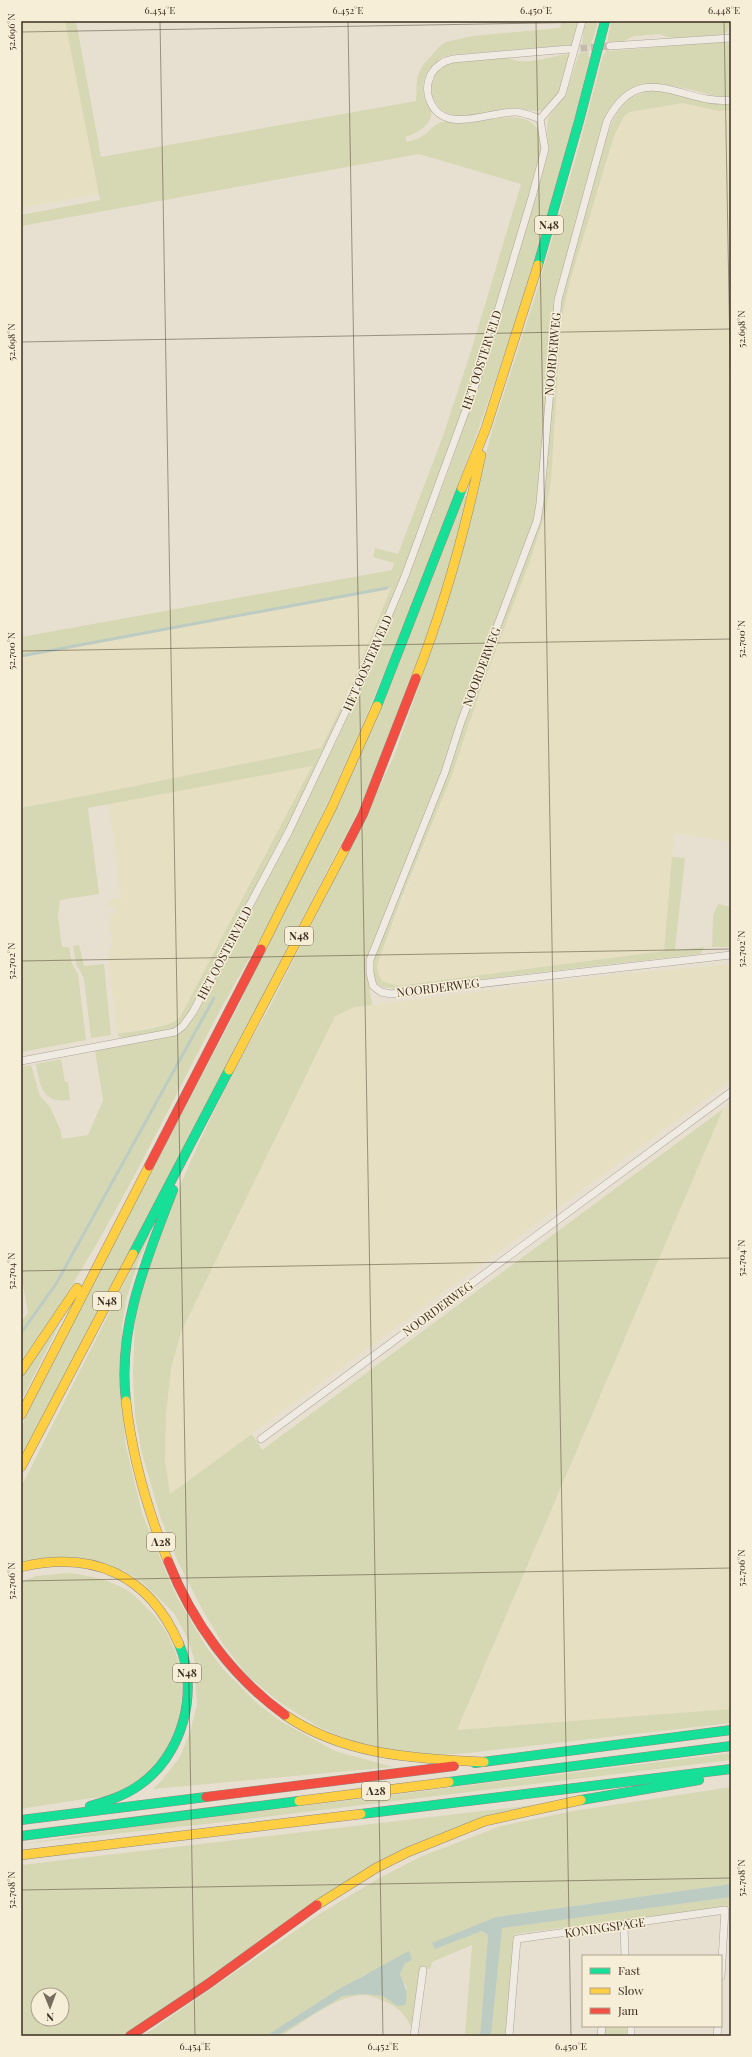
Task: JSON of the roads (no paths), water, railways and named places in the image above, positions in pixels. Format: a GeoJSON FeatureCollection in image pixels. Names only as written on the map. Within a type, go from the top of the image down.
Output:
{"type":"FeatureCollection","features":[{"type":"Feature","properties":{"kind":"highway","name":"N48"},"geometry":{"type":"LineString","coordinates":[[21,1415],[109,1240],[208,1054],[332,807],[389,676],[486,428],[532,285],[580,121],[604,21]]}},
{"type":"Feature","properties":{"kind":"highway","name":"N48"},"geometry":{"type":"LineString","coordinates":[[21,1467],[193,1136],[363,814],[428,647],[448,586],[472,497],[486,428]]}},
{"type":"Feature","properties":{"kind":"highway","name":"A28"},"geometry":{"type":"LineString","coordinates":[[193,1136],[140,1274],[129,1322],[125,1354],[126,1409],[138,1473],[163,1548],[180,1586],[200,1623],[226,1661],[268,1703],[290,1718],[314,1731],[347,1745],[379,1754],[484,1762]]}},
{"type":"Feature","properties":{"kind":"highway","name":"N48"},"geometry":{"type":"LineString","coordinates":[[21,1371],[109,1240]]}},
{"type":"Feature","properties":{"kind":"highway","name":"N48"},"geometry":{"type":"LineString","coordinates":[[21,1567],[36,1563],[60,1560],[81,1562],[106,1568],[130,1580],[150,1597],[165,1614],[185,1657],[189,1682],[187,1710],[182,1732],[175,1746],[166,1758],[144,1782],[124,1794],[103,1802],[48,1817]]}},
{"type":"Feature","properties":{"kind":"highway","name":"A28"},"geometry":{"type":"LineString","coordinates":[[21,1820],[731,1730]]}},
{"type":"Feature","properties":{"kind":"highway","name":"A28"},"geometry":{"type":"LineString","coordinates":[[21,1836],[731,1746]]}},
{"type":"Feature","properties":{"kind":"highway","name":"A28"},"geometry":{"type":"LineString","coordinates":[[21,1855],[731,1769]]}},
{"type":"Feature","properties":{"kind":"highway"},"geometry":{"type":"LineString","coordinates":[[130,2036],[208,1984],[316,1906],[376,1868],[408,1852],[485,1821],[592,1798],[673,1786],[731,1773]]}},
{"type":"Feature","properties":{"kind":"street"},"geometry":{"type":"LineString","coordinates":[[570,49],[453,59],[437,66],[430,77],[428,89],[430,102],[439,113],[450,119],[463,120],[514,112],[540,119],[562,94],[582,21]]}},
{"type":"Feature","properties":{"kind":"street"},"geometry":{"type":"LineString","coordinates":[[610,46],[731,38]]}},
{"type":"Feature","properties":{"kind":"street","name":"NOORDERWEG"},"geometry":{"type":"LineString","coordinates":[[731,100],[716,100],[662,88],[644,88],[624,99],[607,121],[558,300],[540,503],[537,521],[462,722],[445,772],[390,907],[369,964],[370,978],[373,986],[381,992],[391,994],[731,955]]}},
{"type":"Feature","properties":{"kind":"street","name":"HET OOSTERVELD"},"geometry":{"type":"LineString","coordinates":[[21,1061],[174,1032],[187,1021],[210,982],[320,769],[370,660],[421,536],[478,377],[532,197],[545,149],[540,119]]}},
{"type":"Feature","properties":{"kind":"street","name":"NOORDERWEG"},"geometry":{"type":"LineString","coordinates":[[261,1439],[731,1092]]}},
{"type":"Feature","properties":{"kind":"street","name":"KONINGSPAGE"},"geometry":{"type":"LineString","coordinates":[[509,2036],[517,1940],[624,1926],[725,1910],[722,1960]]}},
{"type":"Feature","properties":{"kind":"street"},"geometry":{"type":"LineString","coordinates":[[624,1926],[625,1955]]}},
{"type":"Feature","properties":{"kind":"street"},"geometry":{"type":"LineString","coordinates":[[414,2036],[423,1970]]}},
{"type":"Feature","properties":{"kind":"waterway"},"geometry":{"type":"LineString","coordinates":[[21,656],[387,588]]}},
{"type":"Feature","properties":{"kind":"waterway"},"geometry":{"type":"LineString","coordinates":[[21,1333],[56,1284],[214,998]]}},
{"type":"Feature","properties":{"kind":"tunnel"},"geometry":{"type":"LineString","coordinates":[[570,49],[610,46]]}}]}
